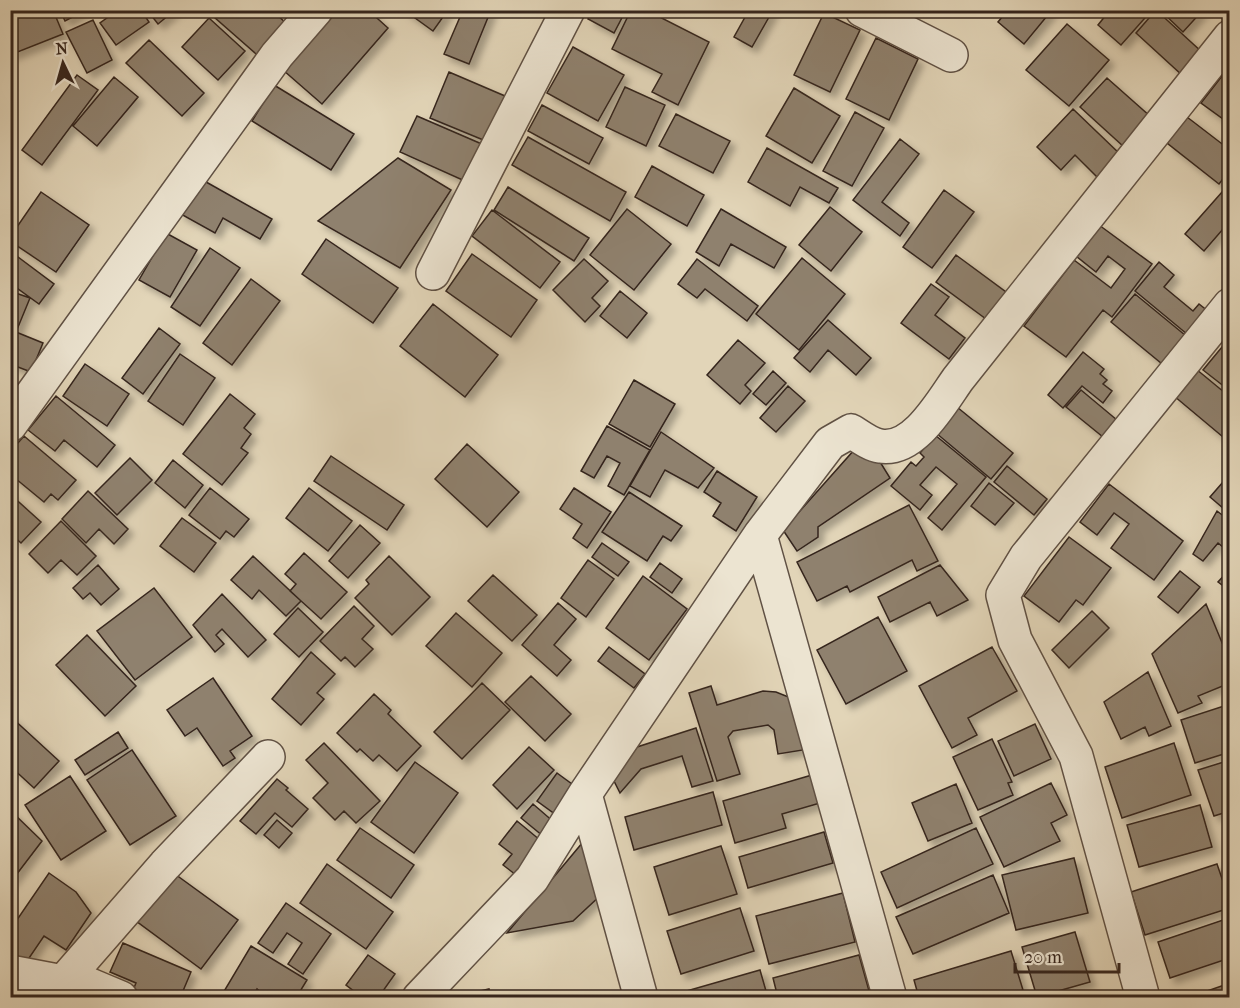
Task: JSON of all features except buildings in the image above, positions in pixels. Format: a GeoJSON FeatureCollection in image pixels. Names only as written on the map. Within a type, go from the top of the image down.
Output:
{"type":"FeatureCollection","features":[{"type":"Feature","properties":{"kind":"street"},"geometry":{"type":"LineString","coordinates":[[10,425],[277,55],[316,10]]}},
{"type":"Feature","properties":{"kind":"street"},"geometry":{"type":"LineString","coordinates":[[433,273],[568,10]]}},
{"type":"Feature","properties":{"kind":"street"},"geometry":{"type":"LineString","coordinates":[[862,10],[951,55]]}},
{"type":"Feature","properties":{"kind":"street"},"geometry":{"type":"LineString","coordinates":[[418,998],[532,879],[585,794],[760,535],[830,443],[851,431],[880,446],[906,443],[927,422],[1230,37]]}},
{"type":"Feature","properties":{"kind":"street"},"geometry":{"type":"LineString","coordinates":[[1143,998],[1076,756],[1015,640],[1003,595],[1026,557],[1230,305]]}},
{"type":"Feature","properties":{"kind":"street"},"geometry":{"type":"LineString","coordinates":[[760,535],[890,998]]}},
{"type":"Feature","properties":{"kind":"street"},"geometry":{"type":"LineString","coordinates":[[58,990],[165,865],[268,757]]}},
{"type":"Feature","properties":{"kind":"street"},"geometry":{"type":"LineString","coordinates":[[585,794],[641,998]]}},
{"type":"Feature","properties":{"kind":"street"},"geometry":{"type":"LineString","coordinates":[[10,972],[58,990],[83,982],[121,998]]}}]}
